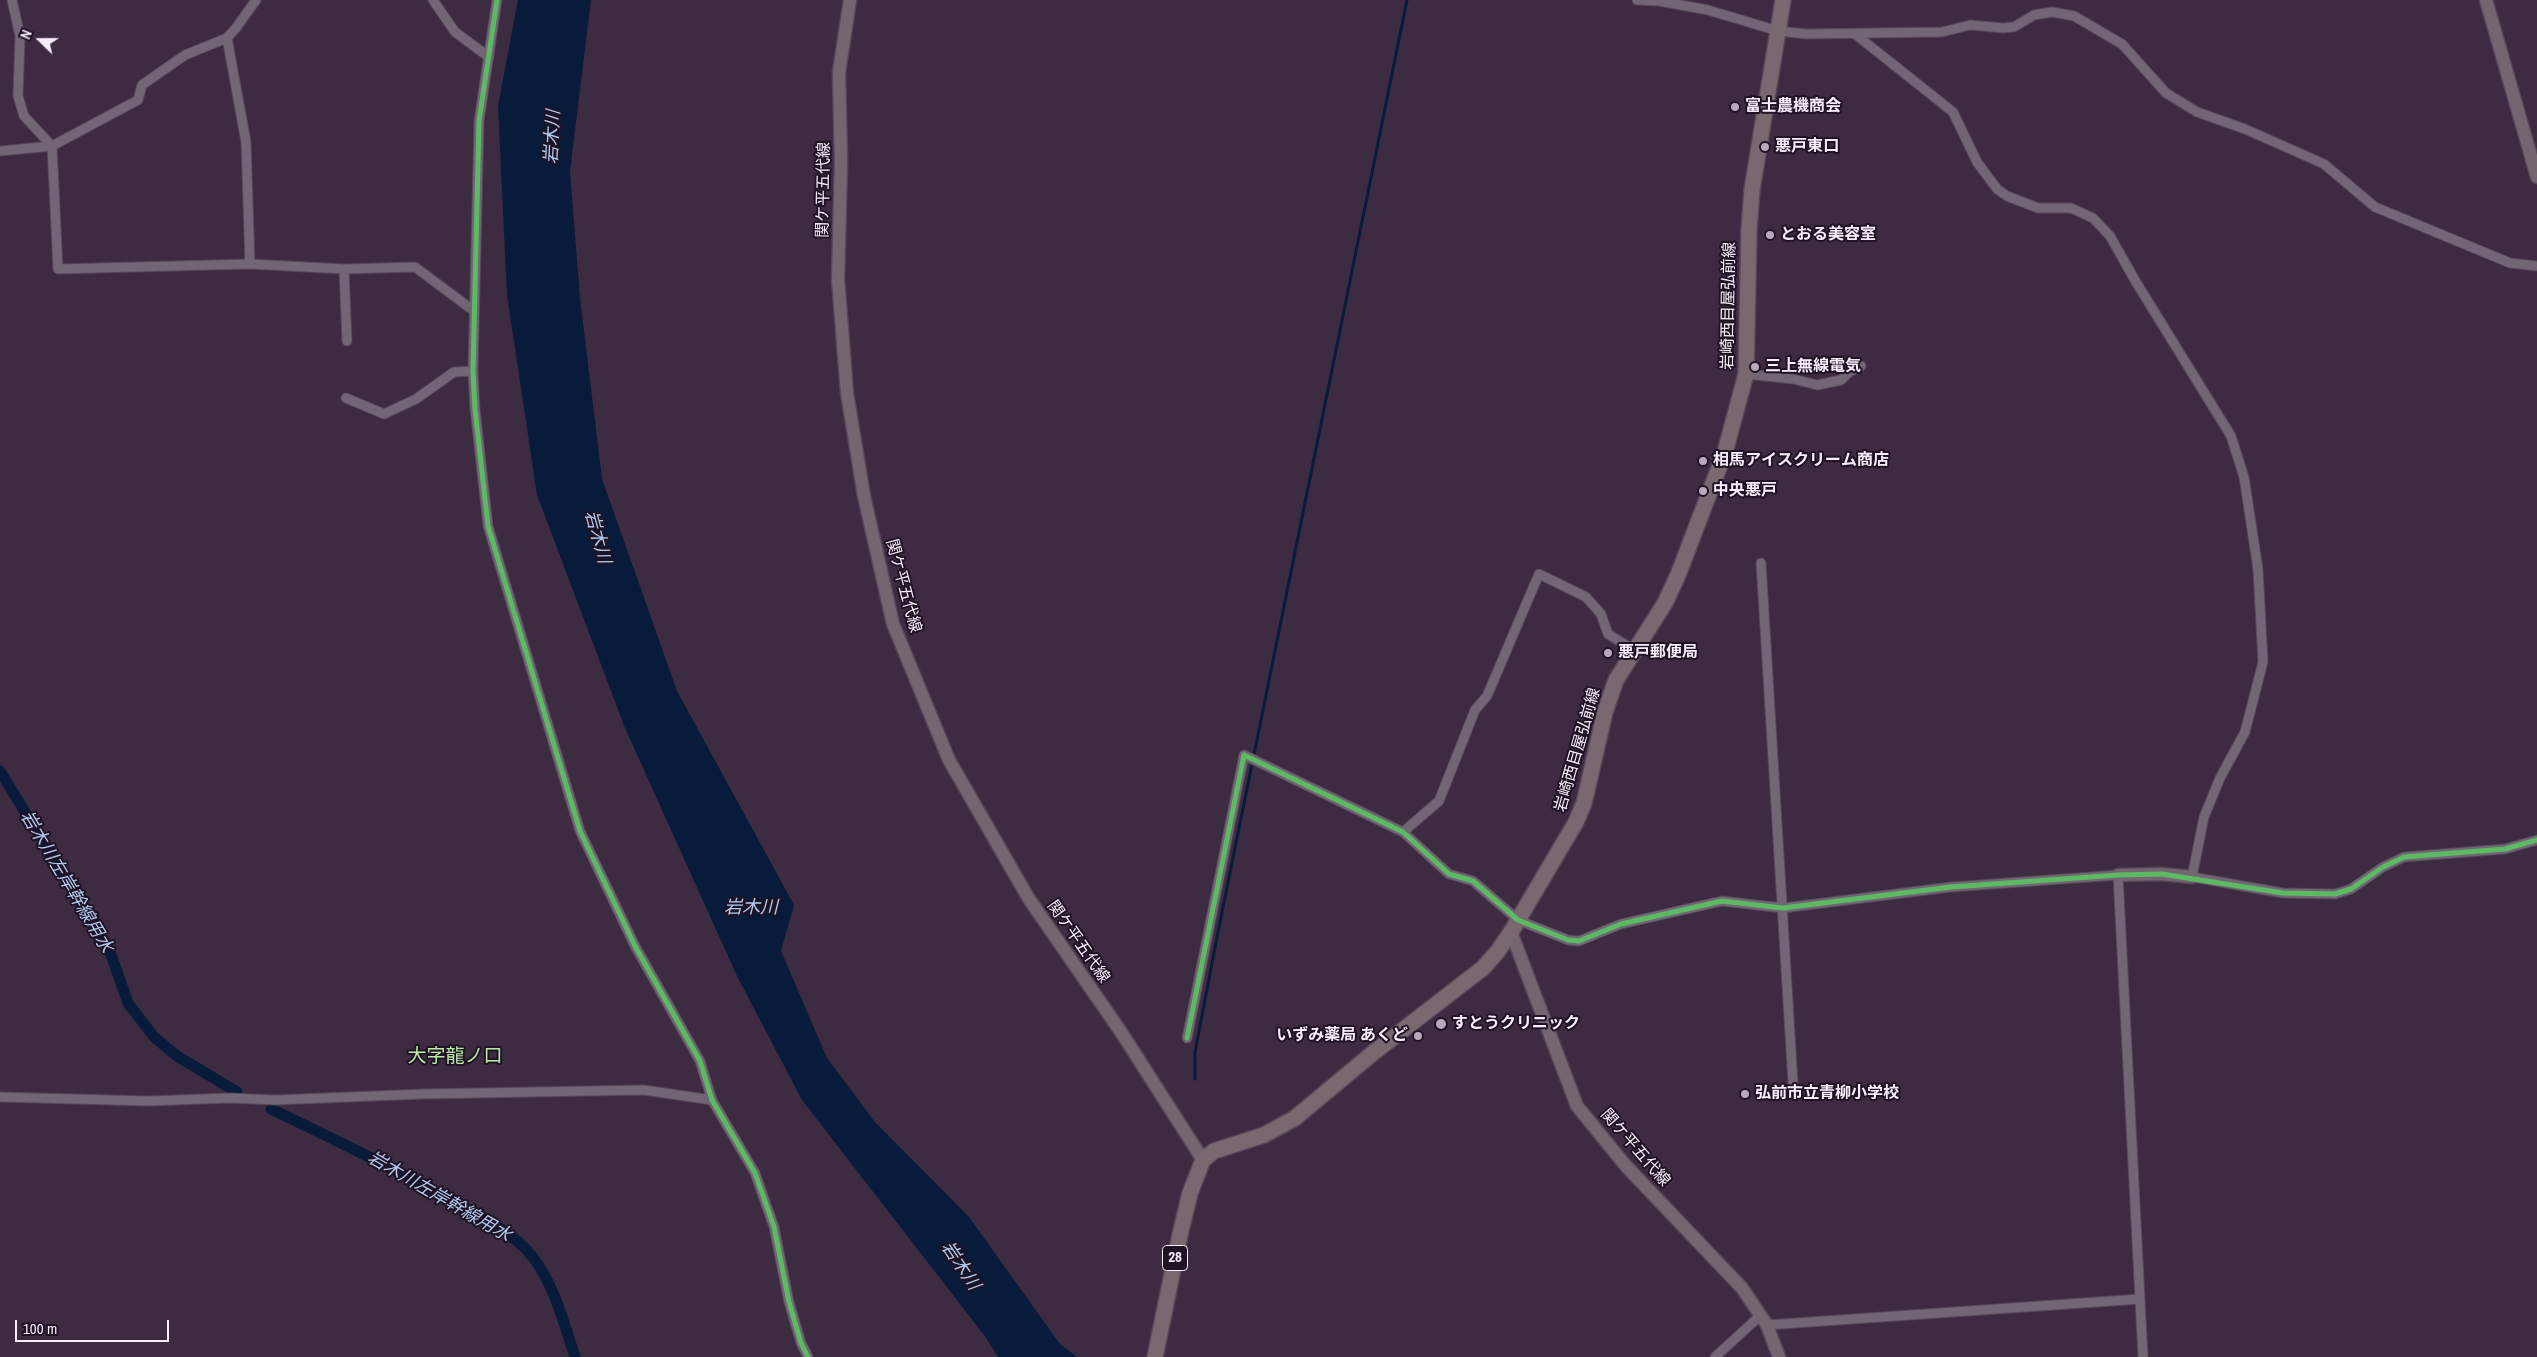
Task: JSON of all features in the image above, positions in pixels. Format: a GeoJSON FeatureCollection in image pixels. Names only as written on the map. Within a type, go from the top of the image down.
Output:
{"type":"FeatureCollection","features":[{"type":"Feature","properties":{"kind":"main road","name":"関ケ平五代線"},"geometry":{"type":"LineString","coordinates":[[850,0],[839,72],[842,162],[838,279],[848,393],[864,496],[893,624],[949,760],[1024,891],[1121,1032],[1203,1160]]}},
{"type":"Feature","properties":{"kind":"main road","name":"岩崎西目屋弘前線"},"geometry":{"type":"LineString","coordinates":[[1203,1160],[1214,1151],[1264,1135],[1296,1118],[1366,1058],[1483,968],[1498,951],[1514,926],[1576,822],[1588,787],[1616,680],[1665,603],[1678,575],[1725,452],[1746,374],[1748,229],[1752,190],[1783,0]]}},
{"type":"Feature","properties":{"kind":"main road"},"geometry":{"type":"LineString","coordinates":[[2486,0],[2537,177]]}},
{"type":"Feature","properties":{"kind":"main road"},"geometry":{"type":"LineString","coordinates":[[2118,875],[2162,874],[2192,877]]}},
{"type":"Feature","properties":{"kind":"main road","name":"関ケ平五代線"},"geometry":{"type":"LineString","coordinates":[[1514,926],[1577,1106],[1626,1166],[1742,1288],[1764,1320],[1779,1357]]}},
{"type":"Feature","properties":{"kind":"main road","name":"28"},"geometry":{"type":"LineString","coordinates":[[1155,1357],[1190,1194],[1203,1160]]}},
{"type":"Feature","properties":{"kind":"street"},"geometry":{"type":"LineString","coordinates":[[12,0],[20,36],[18,96],[24,116],[52,146],[58,269],[250,264],[344,269],[415,268],[474,311]]}},
{"type":"Feature","properties":{"kind":"street"},"geometry":{"type":"LineString","coordinates":[[0,151],[52,146],[138,100],[142,85],[185,55],[227,38],[256,0]]}},
{"type":"Feature","properties":{"kind":"street"},"geometry":{"type":"LineString","coordinates":[[432,0],[455,32],[489,57]]}},
{"type":"Feature","properties":{"kind":"street"},"geometry":{"type":"LineString","coordinates":[[497,0],[479,121],[474,311],[473,371],[475,410],[488,526],[580,831],[635,946],[700,1061],[712,1100],[755,1173],[774,1227],[789,1302],[801,1343],[808,1357]]}},
{"type":"Feature","properties":{"kind":"street"},"geometry":{"type":"LineString","coordinates":[[1637,0],[1659,1],[1708,10],[1778,31],[1806,34],[1855,34],[1896,31],[1942,32],[1970,25],[2008,28],[2014,27],[2034,15],[2052,12],[2074,16],[2122,44],[2166,93],[2197,112],[2245,129],[2324,164],[2375,207],[2510,263],[2537,266]]}},
{"type":"Feature","properties":{"kind":"street"},"geometry":{"type":"LineString","coordinates":[[1855,34],[1953,112],[1976,162],[1997,189],[2007,196],[2038,208],[2071,208],[2093,218],[2110,236],[2136,282],[2231,436],[2244,477],[2258,569],[2263,662],[2245,732],[2220,778],[2204,817],[2192,877],[2283,893],[2335,894],[2351,889],[2383,867],[2404,857],[2505,849],[2537,840]]}},
{"type":"Feature","properties":{"kind":"street"},"geometry":{"type":"LineString","coordinates":[[227,38],[246,142],[250,264]]}},
{"type":"Feature","properties":{"kind":"street"},"geometry":{"type":"LineString","coordinates":[[344,269],[347,341]]}},
{"type":"Feature","properties":{"kind":"street"},"geometry":{"type":"LineString","coordinates":[[1746,374],[1793,379],[1817,385],[1841,380],[1849,372],[1861,366]]}},
{"type":"Feature","properties":{"kind":"street"},"geometry":{"type":"LineString","coordinates":[[346,398],[384,414],[416,399],[454,372],[473,371]]}},
{"type":"Feature","properties":{"kind":"street"},"geometry":{"type":"LineString","coordinates":[[1761,563],[1793,1083]]}},
{"type":"Feature","properties":{"kind":"street"},"geometry":{"type":"LineString","coordinates":[[1403,832],[1439,801],[1475,710],[1488,696],[1539,574],[1586,597],[1601,614],[1608,634],[1634,650]]}},
{"type":"Feature","properties":{"kind":"street"},"geometry":{"type":"LineString","coordinates":[[1187,1038],[1244,755],[1403,832],[1449,874],[1473,880],[1514,926],[1568,940],[1579,941],[1621,924],[1722,901],[1783,908],[1951,887],[2118,875],[2143,1357]]}},
{"type":"Feature","properties":{"kind":"street"},"geometry":{"type":"LineString","coordinates":[[0,1097],[148,1101],[230,1098],[275,1100],[423,1094],[644,1090],[712,1100]]}},
{"type":"Feature","properties":{"kind":"street"},"geometry":{"type":"LineString","coordinates":[[1715,1357],[1764,1320],[2140,1299]]}},
{"type":"Feature","properties":{"kind":"water","name":"岩木川"},"geometry":{"type":"Polygon","coordinates":[[[518,0],[591,0],[570,171],[580,298],[602,479],[677,691],[794,905],[781,951],[827,1058],[874,1121],[969,1217],[1060,1344],[1077,1357],[998,1357],[984,1335],[802,1100],[737,976],[625,728],[537,495],[507,295],[498,106],[518,0]]]}},
{"type":"Feature","properties":{"kind":"waterway"},"geometry":{"type":"LineString","coordinates":[[1195,1079],[1195,1052],[1219,927],[1407,0]]}},
{"type":"Feature","properties":{"kind":"waterway","name":"岩木川左岸幹線用水"},"geometry":{"type":"LineString","coordinates":[[0,771],[109,949],[128,1003],[154,1037],[177,1056],[237,1092]]}},
{"type":"Feature","properties":{"kind":"waterway","name":"岩木川左岸幹線用水"},"geometry":{"type":"LineString","coordinates":[[271,1109],[411,1179],[487,1220],[517,1241],[540,1267],[558,1304],[575,1357]]}},
{"type":"Feature","properties":{"kind":"cycle path"},"geometry":{"type":"LineString","coordinates":[[497,0],[479,121],[473,371],[475,409],[488,526],[580,831],[635,946],[700,1061],[712,1100],[755,1173],[774,1227],[789,1302],[801,1343],[808,1357]]}},
{"type":"Feature","properties":{"kind":"cycle path"},"geometry":{"type":"LineString","coordinates":[[1187,1038],[1244,755],[1403,832],[1449,874],[1473,881],[1518,920],[1568,940],[1579,941],[1621,924],[1722,901],[1783,908],[1951,887],[2118,875],[2162,874],[2283,893],[2335,894],[2351,889],[2383,867],[2404,857],[2505,849],[2537,840]]}},
{"type":"Feature","properties":{"kind":"place","name":"富士農機商会"},"geometry":{"type":"Point","coordinates":[1735,107]}},
{"type":"Feature","properties":{"kind":"place","name":"悪戸東口"},"geometry":{"type":"Point","coordinates":[1765,147]}},
{"type":"Feature","properties":{"kind":"place","name":"とおる美容室"},"geometry":{"type":"Point","coordinates":[1770,235]}},
{"type":"Feature","properties":{"kind":"place","name":"三上無線電気"},"geometry":{"type":"Point","coordinates":[1755,367]}},
{"type":"Feature","properties":{"kind":"place","name":"相馬アイスクリーム商店"},"geometry":{"type":"Point","coordinates":[1703,461]}},
{"type":"Feature","properties":{"kind":"place","name":"中央悪戸"},"geometry":{"type":"Point","coordinates":[1703,491]}},
{"type":"Feature","properties":{"kind":"place","name":"悪戸郵便局"},"geometry":{"type":"Point","coordinates":[1608,653]}},
{"type":"Feature","properties":{"kind":"place","name":"すとうクリニック"},"geometry":{"type":"Point","coordinates":[1441,1024]}},
{"type":"Feature","properties":{"kind":"place","name":"いずみ薬局 あくど"},"geometry":{"type":"Point","coordinates":[1418,1036]}},
{"type":"Feature","properties":{"kind":"place","name":"弘前市立青柳小学校"},"geometry":{"type":"Point","coordinates":[1745,1094]}},
{"type":"Feature","properties":{"kind":"district","name":"大字龍ノ口"},"geometry":{"type":"Point","coordinates":[455,1057]}}]}
